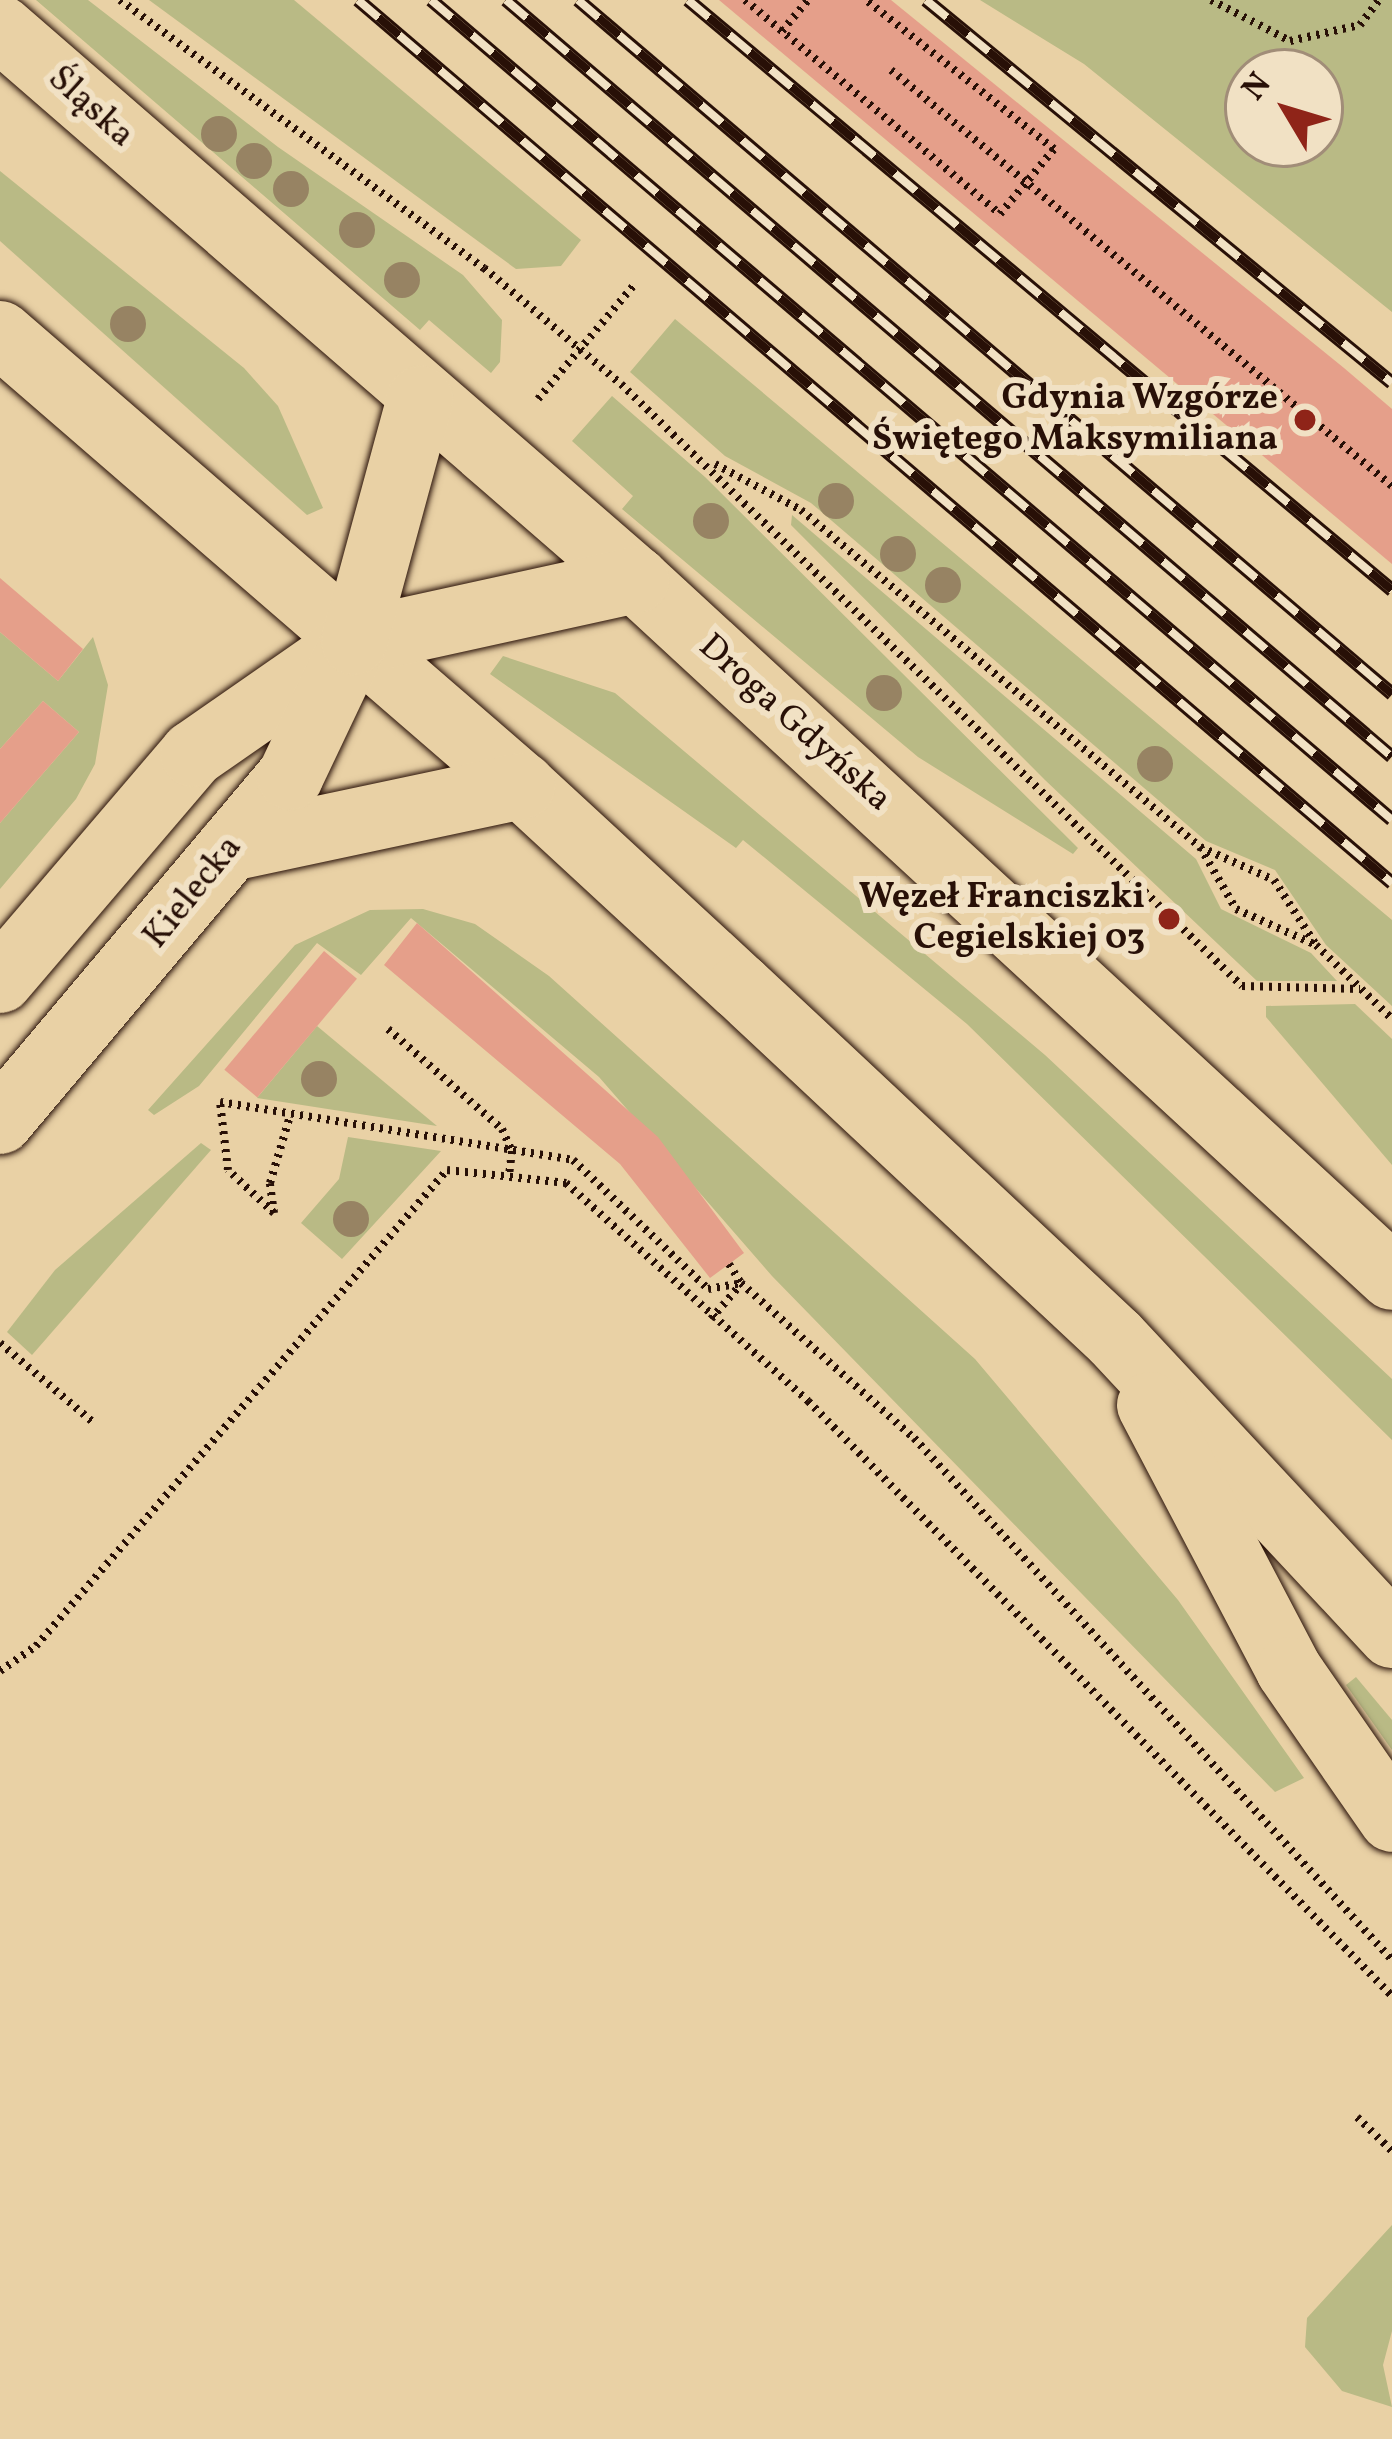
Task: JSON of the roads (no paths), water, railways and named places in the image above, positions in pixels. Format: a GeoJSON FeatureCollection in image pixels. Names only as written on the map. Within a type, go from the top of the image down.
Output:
{"type":"FeatureCollection","features":[{"type":"Feature","properties":{"kind":"main road","name":"Śląska"},"geometry":{"type":"LineString","coordinates":[[0,28],[180,188]]}},
{"type":"Feature","properties":{"kind":"main road"},"geometry":{"type":"LineString","coordinates":[[0,73],[180,188]]}},
{"type":"Feature","properties":{"kind":"main road","name":"Droga Gdyńska"},"geometry":{"type":"LineString","coordinates":[[180,188],[636,580],[1392,1277]]}},
{"type":"Feature","properties":{"kind":"main road"},"geometry":{"type":"LineString","coordinates":[[0,334],[522,786],[1115,1338],[1311,1540],[1392,1635]]}},
{"type":"Feature","properties":{"kind":"main road","name":"Kielecka"},"geometry":{"type":"LineString","coordinates":[[0,1121],[290,776],[354,641],[420,399]]}},
{"type":"Feature","properties":{"kind":"main road"},"geometry":{"type":"LineString","coordinates":[[0,980],[194,754],[354,641],[636,580]]}},
{"type":"Feature","properties":{"kind":"main road"},"geometry":{"type":"LineString","coordinates":[[230,848],[522,786]]}},
{"type":"Feature","properties":{"kind":"main road"},"geometry":{"type":"LineString","coordinates":[[1115,1338],[1288,1670],[1392,1819]]}},
{"type":"Feature","properties":{"kind":"main road"},"geometry":{"type":"LineString","coordinates":[[1311,1540],[1392,1590]]}},
{"type":"Feature","properties":{"kind":"railway"},"geometry":{"type":"LineString","coordinates":[[358,0],[1392,883]]}},
{"type":"Feature","properties":{"kind":"railway"},"geometry":{"type":"LineString","coordinates":[[431,0],[1392,820]]}},
{"type":"Feature","properties":{"kind":"railway"},"geometry":{"type":"LineString","coordinates":[[506,0],[1392,757]]}},
{"type":"Feature","properties":{"kind":"railway"},"geometry":{"type":"LineString","coordinates":[[578,0],[1392,694]]}},
{"type":"Feature","properties":{"kind":"railway"},"geometry":{"type":"LineString","coordinates":[[688,0],[1392,590]]}},
{"type":"Feature","properties":{"kind":"railway"},"geometry":{"type":"LineString","coordinates":[[926,0],[1392,383]]}},
{"type":"Feature","properties":{"kind":"place","name":"Gdynia Wzgórze Świętego Maksymiliana"},"geometry":{"type":"Point","coordinates":[1305,420]}},
{"type":"Feature","properties":{"kind":"place","name":"Węzeł Franciszki Cegielskiej 03"},"geometry":{"type":"Point","coordinates":[1169,919]}}]}
